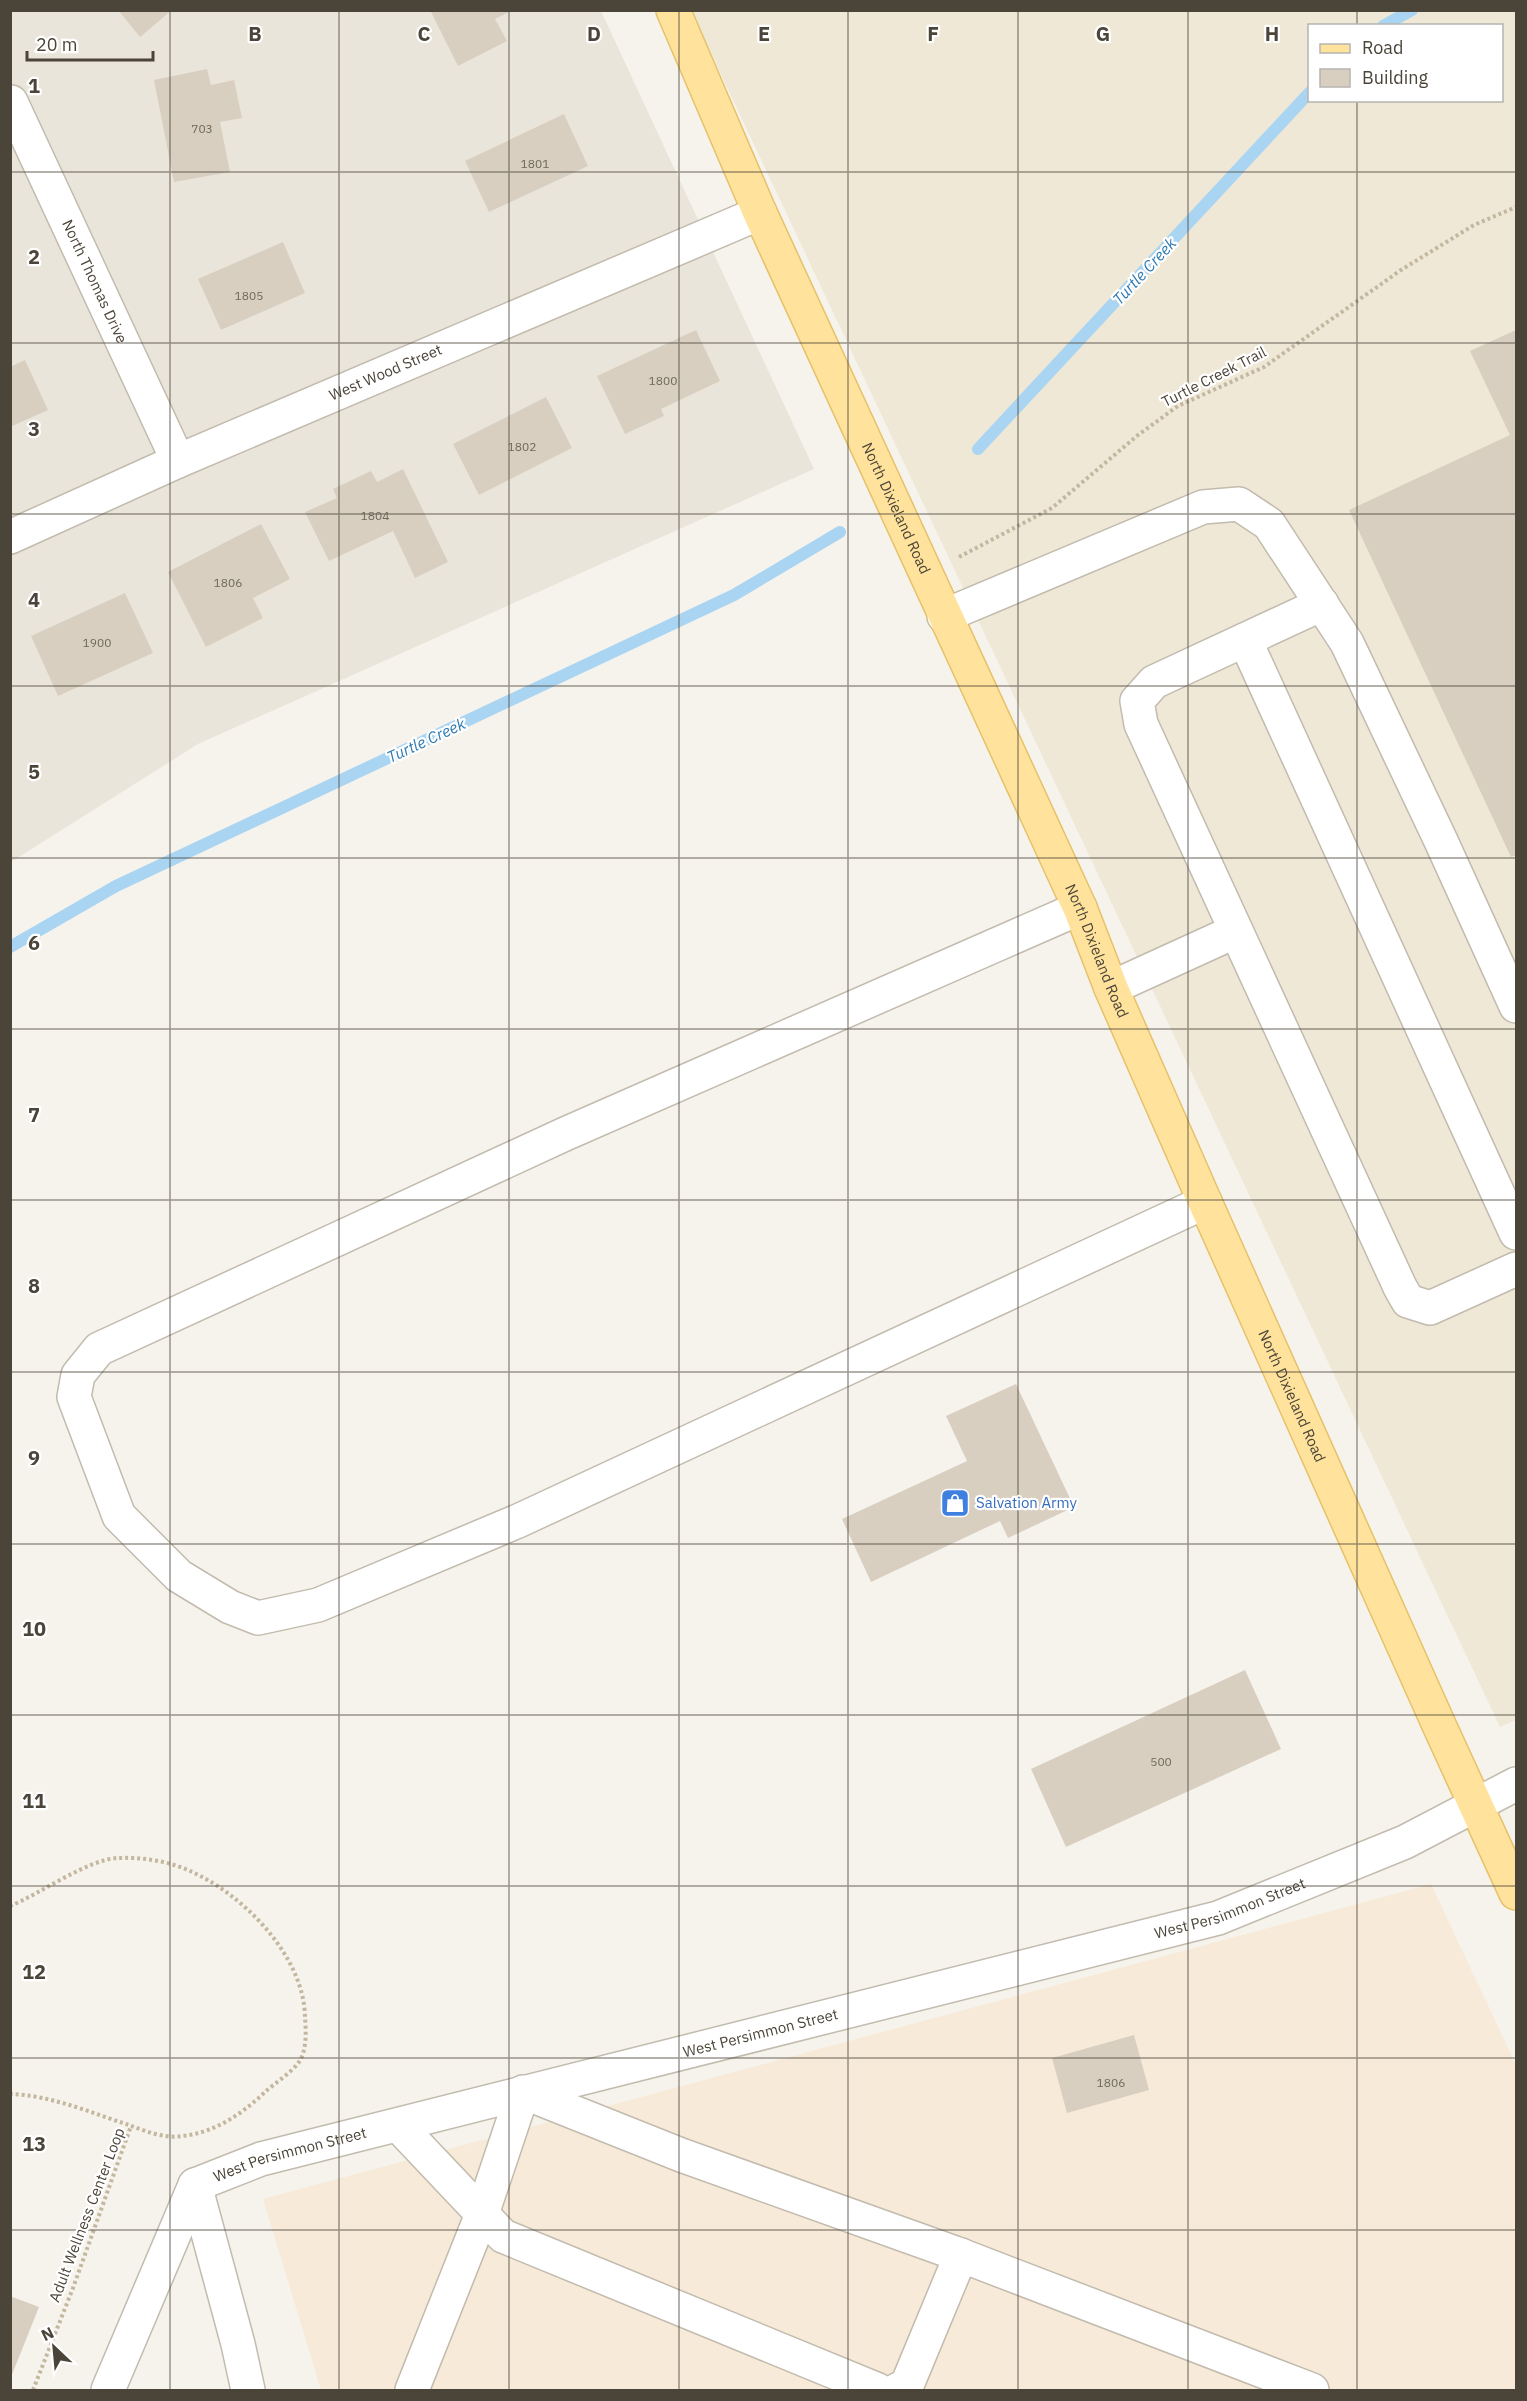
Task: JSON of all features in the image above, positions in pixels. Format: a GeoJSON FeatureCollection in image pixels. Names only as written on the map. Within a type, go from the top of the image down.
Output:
{"type":"FeatureCollection","features":[{"type":"Feature","properties":{"kind":"main road","name":"North Dixieland Road"},"geometry":{"type":"LineString","coordinates":[[673,10],[760,213],[1080,908],[1110,988],[1438,1725],[1516,1893]]}},
{"type":"Feature","properties":{"kind":"street","name":"North Thomas Drive"},"geometry":{"type":"LineString","coordinates":[[11,102],[178,461]]}},
{"type":"Feature","properties":{"kind":"street","name":"West Wood Street"},"geometry":{"type":"LineString","coordinates":[[10,537],[178,461],[760,213]]}},
{"type":"Feature","properties":{"kind":"street"},"geometry":{"type":"LineString","coordinates":[[944,616],[1203,507],[1239,504],[1269,525],[1347,643],[1442,841],[1516,1006]]}},
{"type":"Feature","properties":{"kind":"street"},"geometry":{"type":"LineString","coordinates":[[1322,604],[1154,682],[1137,701],[1141,724],[1408,1301],[1430,1308],[1516,1269]]}},
{"type":"Feature","properties":{"kind":"street"},"geometry":{"type":"LineString","coordinates":[[1245,640],[1516,1233]]}},
{"type":"Feature","properties":{"kind":"street"},"geometry":{"type":"LineString","coordinates":[[1080,908],[565,1134],[99,1349],[78,1376],[74,1396],[119,1516],[179,1576],[231,1606],[258,1618],[318,1605],[538,1512],[1205,1202]]}},
{"type":"Feature","properties":{"kind":"street"},"geometry":{"type":"LineString","coordinates":[[1110,988],[1236,931]]}},
{"type":"Feature","properties":{"kind":"street","name":"West Persimmon Street"},"geometry":{"type":"LineString","coordinates":[[248,2391],[238,2344],[195,2185],[261,2159],[1218,1918],[1405,1842],[1516,1784]]}},
{"type":"Feature","properties":{"kind":"street"},"geometry":{"type":"LineString","coordinates":[[412,2391],[482,2214],[523,2092],[681,2155],[961,2255],[1312,2391]]}},
{"type":"Feature","properties":{"kind":"street"},"geometry":{"type":"LineString","coordinates":[[398,2125],[503,2236],[878,2391]]}},
{"type":"Feature","properties":{"kind":"street"},"geometry":{"type":"LineString","coordinates":[[108,2391],[195,2185]]}},
{"type":"Feature","properties":{"kind":"street"},"geometry":{"type":"LineString","coordinates":[[897,2391],[907,2385],[961,2255]]}},
{"type":"Feature","properties":{"kind":"path","name":"Turtle Creek Trail"},"geometry":{"type":"LineString","coordinates":[[958,558],[1052,508],[1138,435],[1178,406],[1264,367],[1401,270],[1474,225],[1516,207]]}},
{"type":"Feature","properties":{"kind":"path","name":"Adult Wellness Center Loop"},"geometry":{"type":"LineString","coordinates":[[10,1906],[91,1866],[116,1858],[153,1860],[188,1870],[215,1884],[238,1901],[268,1932],[295,1969],[305,2009],[306,2040],[299,2061],[257,2099],[221,2125],[202,2133],[179,2137],[152,2133],[131,2126],[33,2391]]}},
{"type":"Feature","properties":{"kind":"path"},"geometry":{"type":"LineString","coordinates":[[10,2094],[67,2105],[131,2126]]}},
{"type":"Feature","properties":{"kind":"shaded area"},"geometry":{"type":"Polygon","coordinates":[[[11,11],[601,11],[814,469],[198,744],[11,862],[11,11]]]}},
{"type":"Feature","properties":{"kind":"shaded area"},"geometry":{"type":"Polygon","coordinates":[[[691,11],[1516,11],[1516,1720],[1500,1727],[691,11]]]}},
{"type":"Feature","properties":{"kind":"shaded area"},"geometry":{"type":"Polygon","coordinates":[[[1431,1884],[1516,2065],[1516,2390],[321,2390],[263,2199],[1431,1884]]]}},
{"type":"Feature","properties":{"kind":"building"},"geometry":{"type":"Polygon","coordinates":[[[118,10],[172,10],[140,37],[118,10]]]}},
{"type":"Feature","properties":{"kind":"building"},"geometry":{"type":"Polygon","coordinates":[[[430,10],[513,10],[495,19],[507,41],[458,66],[430,10]]]}},
{"type":"Feature","properties":{"kind":"building"},"geometry":{"type":"Polygon","coordinates":[[[207,69],[211,85],[234,80],[242,118],[220,122],[230,172],[174,182],[154,80],[207,69]]]}},
{"type":"Feature","properties":{"kind":"building"},"geometry":{"type":"Polygon","coordinates":[[[564,114],[588,166],[489,212],[465,161],[564,114]]]}},
{"type":"Feature","properties":{"kind":"building"},"geometry":{"type":"Polygon","coordinates":[[[283,242],[305,293],[221,330],[198,279],[283,242]]]}},
{"type":"Feature","properties":{"kind":"building"},"geometry":{"type":"Polygon","coordinates":[[[696,330],[720,381],[661,409],[664,416],[625,434],[597,376],[696,330]]]}},
{"type":"Feature","properties":{"kind":"building"},"geometry":{"type":"Polygon","coordinates":[[[1516,330],[1516,855],[1511,857],[1349,510],[1510,435],[1470,351],[1516,330]]]}},
{"type":"Feature","properties":{"kind":"building"},"geometry":{"type":"Polygon","coordinates":[[[25,360],[48,410],[10,427],[10,367],[25,360]]]}},
{"type":"Feature","properties":{"kind":"building"},"geometry":{"type":"Polygon","coordinates":[[[546,397],[572,448],[479,495],[453,444],[546,397]]]}},
{"type":"Feature","properties":{"kind":"building"},"geometry":{"type":"Polygon","coordinates":[[[403,469],[448,562],[415,578],[393,531],[329,561],[305,512],[337,498],[333,489],[371,471],[377,482],[403,469]]]}},
{"type":"Feature","properties":{"kind":"building"},"geometry":{"type":"Polygon","coordinates":[[[261,524],[290,579],[253,598],[263,618],[206,647],[168,572],[261,524]]]}},
{"type":"Feature","properties":{"kind":"building"},"geometry":{"type":"Polygon","coordinates":[[[125,593],[153,653],[58,696],[31,636],[125,593]]]}},
{"type":"Feature","properties":{"kind":"building"},"geometry":{"type":"Polygon","coordinates":[[[1016,1384],[1074,1507],[1008,1538],[1000,1521],[871,1582],[842,1519],[967,1461],[946,1416],[1016,1384]]]}},
{"type":"Feature","properties":{"kind":"building"},"geometry":{"type":"Polygon","coordinates":[[[1245,1670],[1281,1749],[1066,1847],[1031,1769],[1245,1670]]]}},
{"type":"Feature","properties":{"kind":"building"},"geometry":{"type":"Polygon","coordinates":[[[1134,2035],[1149,2090],[1067,2113],[1052,2058],[1134,2035]]]}},
{"type":"Feature","properties":{"kind":"building"},"geometry":{"type":"Polygon","coordinates":[[[10,2296],[39,2307],[11,2377],[10,2377],[10,2296]]]}},
{"type":"Feature","properties":{"kind":"waterway","name":"Turtle Creek"},"geometry":{"type":"LineString","coordinates":[[1387,24],[1412,10]]}},
{"type":"Feature","properties":{"kind":"waterway","name":"Turtle Creek"},"geometry":{"type":"LineString","coordinates":[[978,449],[1308,94]]}},
{"type":"Feature","properties":{"kind":"waterway","name":"Turtle Creek"},"geometry":{"type":"LineString","coordinates":[[10,947],[116,886],[734,595],[840,532]]}},
{"type":"Feature","properties":{"kind":"place","name":"Salvation Army"},"geometry":{"type":"Point","coordinates":[955,1503]}}]}
